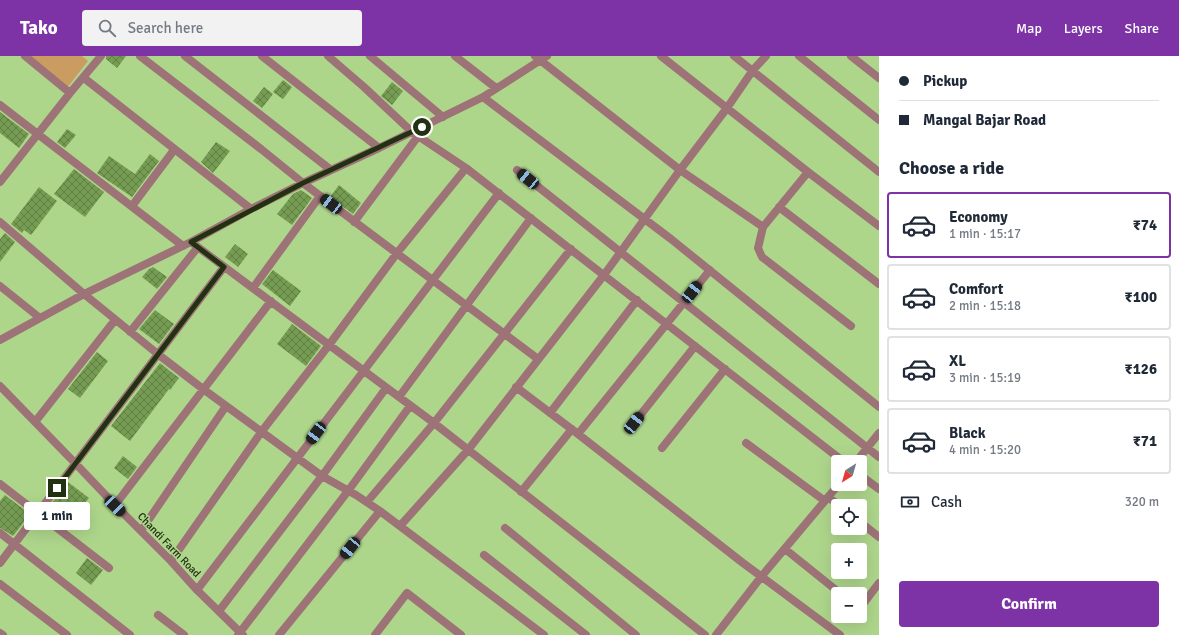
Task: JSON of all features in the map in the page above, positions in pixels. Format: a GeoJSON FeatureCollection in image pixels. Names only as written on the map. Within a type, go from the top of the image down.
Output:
{"type":"FeatureCollection","features":[{"type":"Feature","properties":{"kind":"street"},"geometry":{"type":"LineString","coordinates":[[25,56],[70,93]]}},
{"type":"Feature","properties":{"kind":"street"},"geometry":{"type":"LineString","coordinates":[[0,182],[101,56]]}},
{"type":"Feature","properties":{"kind":"street"},"geometry":{"type":"LineString","coordinates":[[140,56],[354,222],[538,359]]}},
{"type":"Feature","properties":{"kind":"street"},"geometry":{"type":"LineString","coordinates":[[185,56],[331,170]]}},
{"type":"Feature","properties":{"kind":"street"},"geometry":{"type":"LineString","coordinates":[[262,56],[379,148]]}},
{"type":"Feature","properties":{"kind":"street"},"geometry":{"type":"LineString","coordinates":[[328,56],[415,134],[466,168],[499,193],[835,455]]}},
{"type":"Feature","properties":{"kind":"street"},"geometry":{"type":"LineString","coordinates":[[370,56],[443,117]]}},
{"type":"Feature","properties":{"kind":"street"},"geometry":{"type":"LineString","coordinates":[[455,56],[496,88]]}},
{"type":"Feature","properties":{"kind":"street"},"geometry":{"type":"LineString","coordinates":[[661,56],[879,226]]}},
{"type":"Feature","properties":{"kind":"street"},"geometry":{"type":"LineString","coordinates":[[734,56],[879,172]]}},
{"type":"Feature","properties":{"kind":"street"},"geometry":{"type":"LineString","coordinates":[[400,526],[468,450],[604,275],[727,108],[753,70],[766,56]]}},
{"type":"Feature","properties":{"kind":"street"},"geometry":{"type":"LineString","coordinates":[[799,56],[879,120]]}},
{"type":"Feature","properties":{"kind":"street"},"geometry":{"type":"LineString","coordinates":[[851,56],[879,78]]}},
{"type":"Feature","properties":{"kind":"street"},"geometry":{"type":"LineString","coordinates":[[1,339],[84,294],[183,246],[194,244],[251,209],[303,183],[379,148],[415,134],[443,117],[483,97],[541,57],[680,170],[764,227]]}},
{"type":"Feature","properties":{"kind":"street"},"geometry":{"type":"LineString","coordinates":[[84,78],[251,209]]}},
{"type":"Feature","properties":{"kind":"street"},"geometry":{"type":"LineString","coordinates":[[483,97],[645,219],[879,407]]}},
{"type":"Feature","properties":{"kind":"street"},"geometry":{"type":"LineString","coordinates":[[0,105],[183,246]]}},
{"type":"Feature","properties":{"kind":"street"},"geometry":{"type":"LineString","coordinates":[[354,222],[415,134]]}},
{"type":"Feature","properties":{"kind":"street"},"geometry":{"type":"LineString","coordinates":[[132,206],[174,150]]}},
{"type":"Feature","properties":{"kind":"street"},"geometry":{"type":"LineString","coordinates":[[171,561],[262,431],[329,345],[397,253],[466,168]]}},
{"type":"Feature","properties":{"kind":"street"},"geometry":{"type":"LineString","coordinates":[[517,170],[879,457]]}},
{"type":"Feature","properties":{"kind":"street"},"geometry":{"type":"LineString","coordinates":[[808,172],[764,227],[758,248],[762,257],[851,326]]}},
{"type":"Feature","properties":{"kind":"street"},"geometry":{"type":"LineString","coordinates":[[197,590],[499,193]]}},
{"type":"Feature","properties":{"kind":"street"},"geometry":{"type":"LineString","coordinates":[[253,288],[320,196]]}},
{"type":"Feature","properties":{"kind":"street"},"geometry":{"type":"LineString","coordinates":[[779,207],[879,284]]}},
{"type":"Feature","properties":{"kind":"street"},"geometry":{"type":"LineString","coordinates":[[399,397],[531,218]]}},
{"type":"Feature","properties":{"kind":"street"},"geometry":{"type":"LineString","coordinates":[[0,222],[158,355],[322,476],[380,511],[544,635]]}},
{"type":"Feature","properties":{"kind":"street"},"geometry":{"type":"LineString","coordinates":[[194,244],[434,423],[705,635]]}},
{"type":"Feature","properties":{"kind":"street"},"geometry":{"type":"LineString","coordinates":[[130,332],[194,244]]}},
{"type":"Feature","properties":{"kind":"street"},"geometry":{"type":"LineString","coordinates":[[367,502],[434,423],[506,334],[571,249]]}},
{"type":"Feature","properties":{"kind":"street"},"geometry":{"type":"LineString","coordinates":[[0,563],[224,267]]}},
{"type":"Feature","properties":{"kind":"street"},"geometry":{"type":"LineString","coordinates":[[521,492],[575,432],[667,324],[710,270]]}},
{"type":"Feature","properties":{"kind":"street"},"geometry":{"type":"LineString","coordinates":[[0,286],[40,318]]}},
{"type":"Feature","properties":{"kind":"street"},"geometry":{"type":"LineString","coordinates":[[550,413],[637,300]]}},
{"type":"Feature","properties":{"kind":"street"},"geometry":{"type":"LineString","coordinates":[[115,506],[271,301]]}},
{"type":"Feature","properties":{"kind":"street"},"geometry":{"type":"LineString","coordinates":[[35,422],[115,320]]}},
{"type":"Feature","properties":{"kind":"street"},"geometry":{"type":"LineString","coordinates":[[634,423],[695,346]]}},
{"type":"Feature","properties":{"kind":"street"},"geometry":{"type":"LineString","coordinates":[[662,448],[725,369]]}},
{"type":"Feature","properties":{"kind":"street","name":"Chandi Farm Road"},"geometry":{"type":"LineString","coordinates":[[0,386],[240,634]]}},
{"type":"Feature","properties":{"kind":"street"},"geometry":{"type":"LineString","coordinates":[[516,387],[761,577],[840,635]]}},
{"type":"Feature","properties":{"kind":"street"},"geometry":{"type":"LineString","coordinates":[[219,611],[322,476],[386,388]]}},
{"type":"Feature","properties":{"kind":"street"},"geometry":{"type":"LineString","coordinates":[[141,531],[226,406]]}},
{"type":"Feature","properties":{"kind":"street"},"geometry":{"type":"LineString","coordinates":[[240,634],[410,406]]}},
{"type":"Feature","properties":{"kind":"street"},"geometry":{"type":"LineString","coordinates":[[862,455],[879,433]]}},
{"type":"Feature","properties":{"kind":"street"},"geometry":{"type":"LineString","coordinates":[[746,443],[831,502]]}},
{"type":"Feature","properties":{"kind":"street"},"geometry":{"type":"LineString","coordinates":[[867,480],[879,490]]}},
{"type":"Feature","properties":{"kind":"street"},"geometry":{"type":"LineString","coordinates":[[0,484],[109,568]]}},
{"type":"Feature","properties":{"kind":"street"},"geometry":{"type":"LineString","coordinates":[[716,635],[761,577],[833,491]]}},
{"type":"Feature","properties":{"kind":"street"},"geometry":{"type":"LineString","coordinates":[[279,635],[380,511]]}},
{"type":"Feature","properties":{"kind":"street"},"geometry":{"type":"LineString","coordinates":[[505,528],[636,635]]}},
{"type":"Feature","properties":{"kind":"street"},"geometry":{"type":"LineString","coordinates":[[867,528],[879,537]]}},
{"type":"Feature","properties":{"kind":"street"},"geometry":{"type":"LineString","coordinates":[[0,533],[130,635]]}},
{"type":"Feature","properties":{"kind":"street"},"geometry":{"type":"LineString","coordinates":[[785,549],[833,587]]}},
{"type":"Feature","properties":{"kind":"street"},"geometry":{"type":"LineString","coordinates":[[484,555],[586,635]]}},
{"type":"Feature","properties":{"kind":"street"},"geometry":{"type":"LineString","coordinates":[[867,599],[879,583]]}},
{"type":"Feature","properties":{"kind":"street"},"geometry":{"type":"LineString","coordinates":[[0,584],[67,635]]}},
{"type":"Feature","properties":{"kind":"street"},"geometry":{"type":"LineString","coordinates":[[375,635],[407,594],[460,635]]}},
{"type":"Feature","properties":{"kind":"street"},"geometry":{"type":"LineString","coordinates":[[158,615],[184,635]]}},
{"type":"Feature","properties":{"kind":"shaded area"},"geometry":{"type":"Polygon","coordinates":[[[25,56],[82,56],[88,61],[67,88],[25,56]]]}},
{"type":"Feature","properties":{"kind":"building"},"geometry":{"type":"Polygon","coordinates":[[[106,56],[126,56],[117,68],[106,59],[106,56]]]}},
{"type":"Feature","properties":{"kind":"building"},"geometry":{"type":"Polygon","coordinates":[[[283,80],[292,87],[283,99],[273,92],[283,80]]]}},
{"type":"Feature","properties":{"kind":"building"},"geometry":{"type":"Polygon","coordinates":[[[392,82],[403,91],[392,105],[381,96],[392,82]]]}},
{"type":"Feature","properties":{"kind":"building"},"geometry":{"type":"Polygon","coordinates":[[[264,87],[273,94],[262,108],[253,101],[264,87]]]}},
{"type":"Feature","properties":{"kind":"building"},"geometry":{"type":"Polygon","coordinates":[[[0,112],[29,134],[19,148],[0,133],[0,112]]]}},
{"type":"Feature","properties":{"kind":"building"},"geometry":{"type":"Polygon","coordinates":[[[67,129],[76,135],[65,148],[57,142],[67,129]]]}},
{"type":"Feature","properties":{"kind":"building"},"geometry":{"type":"Polygon","coordinates":[[[216,142],[230,151],[213,173],[201,162],[216,142]]]}},
{"type":"Feature","properties":{"kind":"building"},"geometry":{"type":"Polygon","coordinates":[[[150,154],[159,161],[132,197],[97,173],[109,156],[135,174],[150,154]]]}},
{"type":"Feature","properties":{"kind":"building"},"geometry":{"type":"Polygon","coordinates":[[[74,169],[104,192],[85,217],[54,194],[74,169]]]}},
{"type":"Feature","properties":{"kind":"building"},"geometry":{"type":"Polygon","coordinates":[[[339,185],[361,203],[353,214],[330,197],[339,185]]]}},
{"type":"Feature","properties":{"kind":"building"},"geometry":{"type":"Polygon","coordinates":[[[39,187],[57,201],[31,235],[24,230],[22,233],[11,224],[39,187]]]}},
{"type":"Feature","properties":{"kind":"building"},"geometry":{"type":"Polygon","coordinates":[[[301,190],[312,198],[292,225],[277,214],[293,194],[301,190]]]}},
{"type":"Feature","properties":{"kind":"building"},"geometry":{"type":"Polygon","coordinates":[[[5,233],[15,242],[0,262],[0,239],[5,233]]]}},
{"type":"Feature","properties":{"kind":"building"},"geometry":{"type":"Polygon","coordinates":[[[235,244],[248,254],[238,267],[225,257],[235,244]]]}},
{"type":"Feature","properties":{"kind":"building"},"geometry":{"type":"Polygon","coordinates":[[[153,267],[167,277],[157,289],[142,277],[149,269],[153,267]]]}},
{"type":"Feature","properties":{"kind":"building"},"geometry":{"type":"Polygon","coordinates":[[[273,270],[301,291],[290,306],[262,284],[273,270]]]}},
{"type":"Feature","properties":{"kind":"building"},"geometry":{"type":"Polygon","coordinates":[[[155,310],[174,324],[159,344],[139,329],[155,310]]]}},
{"type":"Feature","properties":{"kind":"building"},"geometry":{"type":"Polygon","coordinates":[[[292,324],[321,346],[306,366],[277,344],[292,324]]]}},
{"type":"Feature","properties":{"kind":"building"},"geometry":{"type":"Polygon","coordinates":[[[97,352],[108,361],[80,398],[68,389],[97,352]]]}},
{"type":"Feature","properties":{"kind":"building"},"geometry":{"type":"Polygon","coordinates":[[[160,363],[179,378],[130,441],[111,426],[160,363]]]}},
{"type":"Feature","properties":{"kind":"building"},"geometry":{"type":"Polygon","coordinates":[[[123,456],[137,467],[128,479],[114,468],[123,456]]]}},
{"type":"Feature","properties":{"kind":"building"},"geometry":{"type":"Polygon","coordinates":[[[68,482],[89,498],[65,527],[45,512],[68,482]]]}},
{"type":"Feature","properties":{"kind":"building"},"geometry":{"type":"Polygon","coordinates":[[[5,495],[30,514],[13,536],[0,528],[0,501],[5,495]]]}},
{"type":"Feature","properties":{"kind":"building"},"geometry":{"type":"Polygon","coordinates":[[[87,558],[103,570],[91,585],[76,573],[87,558]]]}},
{"type":"Feature","properties":{"kind":"route"},"geometry":{"type":"LineString","coordinates":[[57,488],[224,267],[191,242],[251,209],[303,183],[422,127]]}}]}
